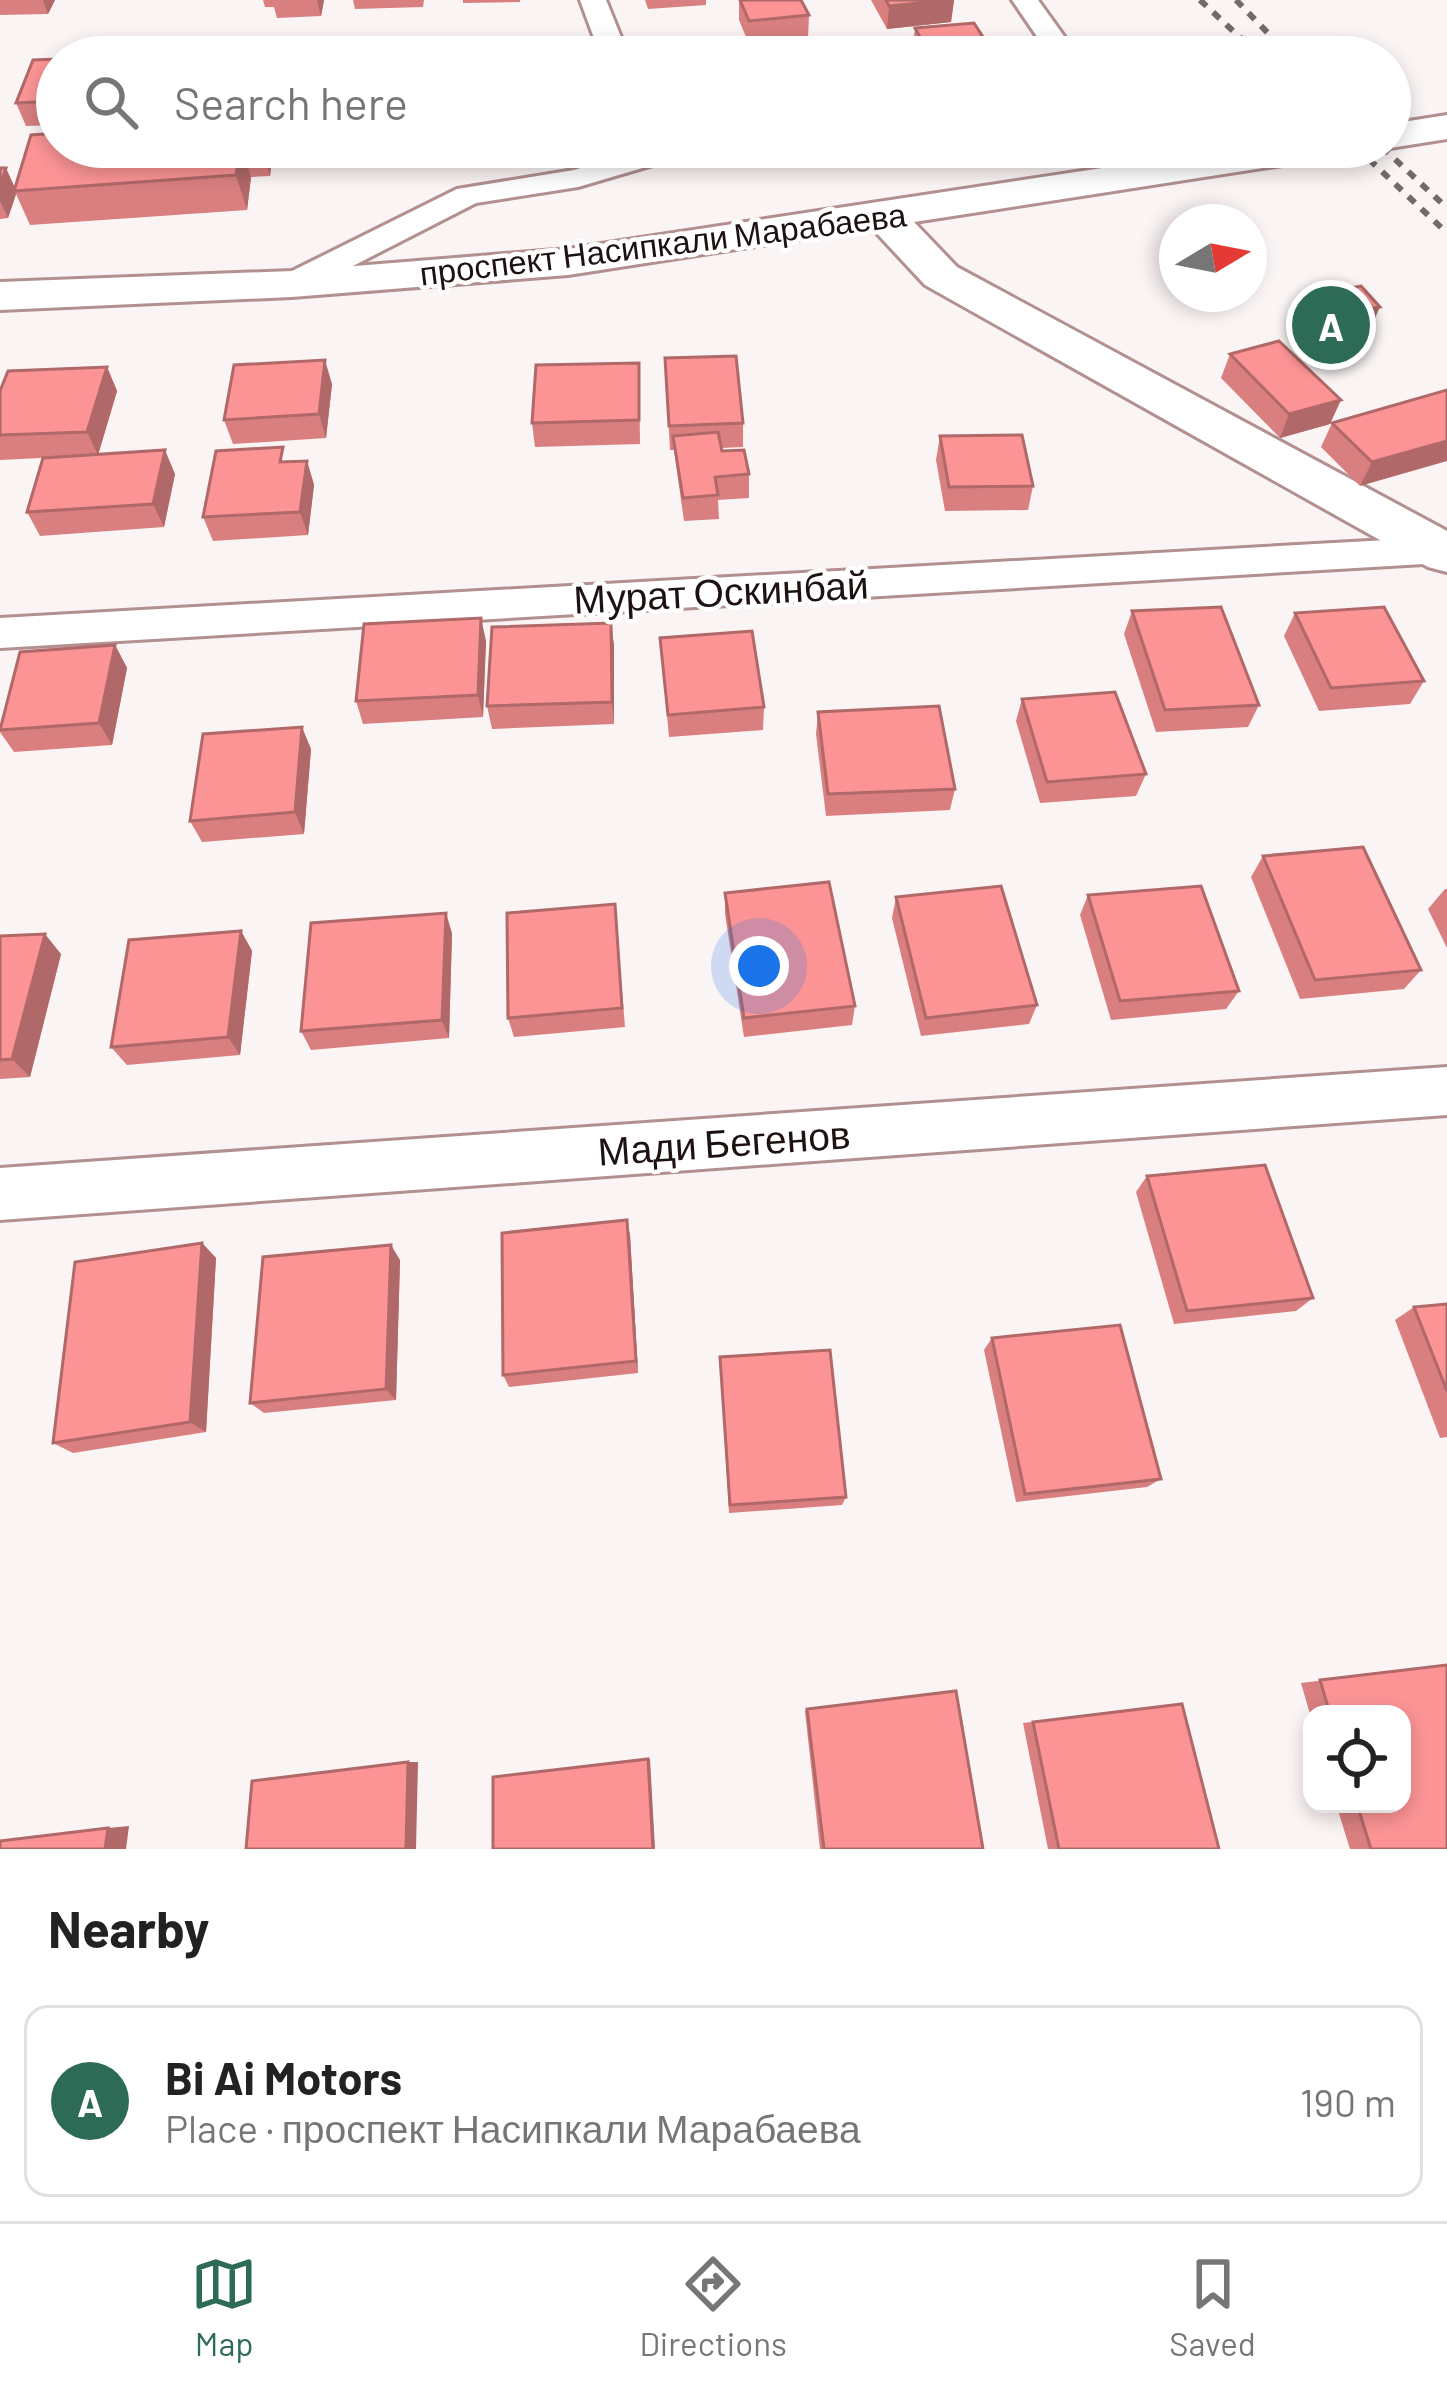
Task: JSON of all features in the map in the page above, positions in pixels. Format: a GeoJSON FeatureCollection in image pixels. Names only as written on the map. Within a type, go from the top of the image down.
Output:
{"type":"FeatureCollection","features":[{"type":"Feature","properties":{"kind":"main road"},"geometry":{"type":"LineString","coordinates":[[1411,133],[1447,127]]}},
{"type":"Feature","properties":{"kind":"main road","name":"проспект Насипкали Марабаева"},"geometry":{"type":"LineString","coordinates":[[0,296],[292,284],[568,262],[1188,168]]}},
{"type":"Feature","properties":{"kind":"main road"},"geometry":{"type":"LineString","coordinates":[[884,216],[940,276],[1444,552]]}},
{"type":"Feature","properties":{"kind":"street"},"geometry":{"type":"LineString","coordinates":[[593,0],[607,36]]}},
{"type":"Feature","properties":{"kind":"street"},"geometry":{"type":"LineString","coordinates":[[1025,0],[1050,36]]}},
{"type":"Feature","properties":{"kind":"street"},"geometry":{"type":"LineString","coordinates":[[292,284],[468,195],[578,178],[605,168]]}},
{"type":"Feature","properties":{"kind":"street","name":"Мурат Оскинбай"},"geometry":{"type":"LineString","coordinates":[[0,633],[1444,552]]}},
{"type":"Feature","properties":{"kind":"street","name":"Мади Бегенов"},"geometry":{"type":"LineString","coordinates":[[0,1194],[1447,1091]]}},
{"type":"Feature","properties":{"kind":"building"},"geometry":{"type":"Polygon","coordinates":[[[740,0],[801,0],[809,15],[749,21],[740,0]]]}},
{"type":"Feature","properties":{"kind":"building"},"geometry":{"type":"Polygon","coordinates":[[[886,0],[949,0],[889,6],[886,0]]]}},
{"type":"Feature","properties":{"kind":"building"},"geometry":{"type":"Polygon","coordinates":[[[974,23],[982,36],[919,36],[915,28],[974,23]]]}},
{"type":"Feature","properties":{"kind":"building"},"geometry":{"type":"Polygon","coordinates":[[[33,60],[36,102],[16,103],[33,60]]]}},
{"type":"Feature","properties":{"kind":"building"},"geometry":{"type":"Polygon","coordinates":[[[31,135],[36,135],[36,168],[237,168],[236,175],[14,191],[31,135]]]}},
{"type":"Feature","properties":{"kind":"building"},"geometry":{"type":"Polygon","coordinates":[[[1361,286],[1380,307],[1321,317],[1302,296],[1361,286]]]}},
{"type":"Feature","properties":{"kind":"building"},"geometry":{"type":"Polygon","coordinates":[[[1279,341],[1341,400],[1289,414],[1230,354],[1279,341]]]}},
{"type":"Feature","properties":{"kind":"building"},"geometry":{"type":"Polygon","coordinates":[[[736,356],[743,423],[669,426],[665,358],[736,356]]]}},
{"type":"Feature","properties":{"kind":"building"},"geometry":{"type":"Polygon","coordinates":[[[325,360],[319,414],[224,420],[234,365],[325,360]]]}},
{"type":"Feature","properties":{"kind":"building"},"geometry":{"type":"Polygon","coordinates":[[[639,363],[639,420],[532,423],[536,365],[639,363]]]}},
{"type":"Feature","properties":{"kind":"building"},"geometry":{"type":"Polygon","coordinates":[[[107,367],[87,432],[0,435],[0,391],[8,371],[107,367]]]}},
{"type":"Feature","properties":{"kind":"building"},"geometry":{"type":"Polygon","coordinates":[[[1447,390],[1447,441],[1372,462],[1332,423],[1447,390]]]}},
{"type":"Feature","properties":{"kind":"building"},"geometry":{"type":"Polygon","coordinates":[[[718,432],[722,451],[744,450],[749,474],[715,477],[718,495],[683,498],[673,436],[718,432]]]}},
{"type":"Feature","properties":{"kind":"building"},"geometry":{"type":"Polygon","coordinates":[[[1022,435],[1033,486],[949,487],[940,436],[1022,435]]]}},
{"type":"Feature","properties":{"kind":"building"},"geometry":{"type":"Polygon","coordinates":[[[283,447],[280,462],[307,461],[300,512],[203,517],[216,451],[283,447]]]}},
{"type":"Feature","properties":{"kind":"building"},"geometry":{"type":"Polygon","coordinates":[[[165,450],[153,504],[27,512],[43,458],[165,450]]]}},
{"type":"Feature","properties":{"kind":"building"},"geometry":{"type":"Polygon","coordinates":[[[1221,607],[1259,705],[1165,710],[1132,611],[1221,607]]]}},
{"type":"Feature","properties":{"kind":"building"},"geometry":{"type":"Polygon","coordinates":[[[1384,607],[1424,681],[1331,688],[1295,613],[1384,607]]]}},
{"type":"Feature","properties":{"kind":"building"},"geometry":{"type":"Polygon","coordinates":[[[481,618],[478,695],[356,701],[364,624],[481,618]]]}},
{"type":"Feature","properties":{"kind":"building"},"geometry":{"type":"Polygon","coordinates":[[[611,623],[612,702],[487,706],[492,627],[611,623]]]}},
{"type":"Feature","properties":{"kind":"building"},"geometry":{"type":"Polygon","coordinates":[[[752,631],[764,707],[668,715],[660,638],[752,631]]]}},
{"type":"Feature","properties":{"kind":"building"},"geometry":{"type":"Polygon","coordinates":[[[115,645],[99,723],[0,730],[20,652],[115,645]]]}},
{"type":"Feature","properties":{"kind":"building"},"geometry":{"type":"Polygon","coordinates":[[[1115,692],[1146,774],[1047,782],[1022,699],[1115,692]]]}},
{"type":"Feature","properties":{"kind":"building"},"geometry":{"type":"Polygon","coordinates":[[[939,706],[955,789],[828,794],[818,712],[939,706]]]}},
{"type":"Feature","properties":{"kind":"building"},"geometry":{"type":"Polygon","coordinates":[[[302,727],[295,812],[190,821],[203,734],[302,727]]]}},
{"type":"Feature","properties":{"kind":"building"},"geometry":{"type":"Polygon","coordinates":[[[1363,847],[1421,970],[1315,980],[1263,856],[1363,847]]]}},
{"type":"Feature","properties":{"kind":"building"},"geometry":{"type":"Polygon","coordinates":[[[829,882],[855,1006],[744,1018],[725,893],[829,882]]]}},
{"type":"Feature","properties":{"kind":"building"},"geometry":{"type":"Polygon","coordinates":[[[1001,886],[1037,1005],[926,1018],[896,897],[1001,886]]]}},
{"type":"Feature","properties":{"kind":"building"},"geometry":{"type":"Polygon","coordinates":[[[1201,886],[1239,991],[1120,1001],[1088,895],[1201,886]]]}},
{"type":"Feature","properties":{"kind":"building"},"geometry":{"type":"Polygon","coordinates":[[[615,904],[622,1008],[508,1018],[507,913],[615,904]]]}},
{"type":"Feature","properties":{"kind":"building"},"geometry":{"type":"Polygon","coordinates":[[[446,913],[442,1020],[301,1031],[311,923],[446,913]]]}},
{"type":"Feature","properties":{"kind":"building"},"geometry":{"type":"Polygon","coordinates":[[[241,931],[228,1037],[111,1047],[129,940],[241,931]]]}},
{"type":"Feature","properties":{"kind":"building"},"geometry":{"type":"Polygon","coordinates":[[[45,934],[12,1059],[0,1060],[0,936],[45,934]]]}},
{"type":"Feature","properties":{"kind":"building"},"geometry":{"type":"Polygon","coordinates":[[[1265,1165],[1313,1298],[1187,1311],[1147,1176],[1265,1165]]]}},
{"type":"Feature","properties":{"kind":"building"},"geometry":{"type":"Polygon","coordinates":[[[627,1220],[636,1361],[503,1375],[502,1233],[627,1220]]]}},
{"type":"Feature","properties":{"kind":"building"},"geometry":{"type":"Polygon","coordinates":[[[202,1243],[190,1422],[53,1443],[75,1262],[202,1243]]]}},
{"type":"Feature","properties":{"kind":"building"},"geometry":{"type":"Polygon","coordinates":[[[391,1245],[386,1389],[250,1403],[263,1257],[391,1245]]]}},
{"type":"Feature","properties":{"kind":"building"},"geometry":{"type":"Polygon","coordinates":[[[1447,1304],[1447,1391],[1414,1307],[1447,1304]]]}},
{"type":"Feature","properties":{"kind":"building"},"geometry":{"type":"Polygon","coordinates":[[[1120,1325],[1161,1479],[1025,1494],[992,1338],[1120,1325]]]}},
{"type":"Feature","properties":{"kind":"building"},"geometry":{"type":"Polygon","coordinates":[[[830,1350],[846,1497],[730,1505],[720,1357],[830,1350]]]}},
{"type":"Feature","properties":{"kind":"building"},"geometry":{"type":"Polygon","coordinates":[[[1447,1665],[1447,1849],[1371,1849],[1360,1813],[1411,1813],[1411,1705],[1327,1705],[1320,1680],[1447,1665]]]}},
{"type":"Feature","properties":{"kind":"building"},"geometry":{"type":"Polygon","coordinates":[[[956,1691],[983,1849],[824,1849],[807,1709],[956,1691]]]}},
{"type":"Feature","properties":{"kind":"building"},"geometry":{"type":"Polygon","coordinates":[[[1182,1704],[1219,1849],[1059,1849],[1033,1722],[1182,1704]]]}},
{"type":"Feature","properties":{"kind":"building"},"geometry":{"type":"Polygon","coordinates":[[[648,1759],[653,1849],[493,1849],[493,1777],[648,1759]]]}},
{"type":"Feature","properties":{"kind":"building"},"geometry":{"type":"Polygon","coordinates":[[[408,1762],[406,1849],[246,1849],[252,1781],[408,1762]]]}},
{"type":"Feature","properties":{"kind":"building"},"geometry":{"type":"Polygon","coordinates":[[[108,1828],[105,1849],[0,1849],[0,1841],[108,1828]]]}},
{"type":"Feature","properties":{"kind":"railway"},"geometry":{"type":"LineString","coordinates":[[1200,0],[1239,36]]}},
{"type":"Feature","properties":{"kind":"railway"},"geometry":{"type":"LineString","coordinates":[[1236,0],[1271,36]]}},
{"type":"Feature","properties":{"kind":"railway"},"geometry":{"type":"LineString","coordinates":[[1378,168],[1447,233]]}},
{"type":"Feature","properties":{"kind":"railway"},"geometry":{"type":"LineString","coordinates":[[1404,168],[1447,208]]}},
{"type":"Feature","properties":{"kind":"place","name":"Bi Ai Motors"},"geometry":{"type":"Point","coordinates":[1331,325]}}]}
